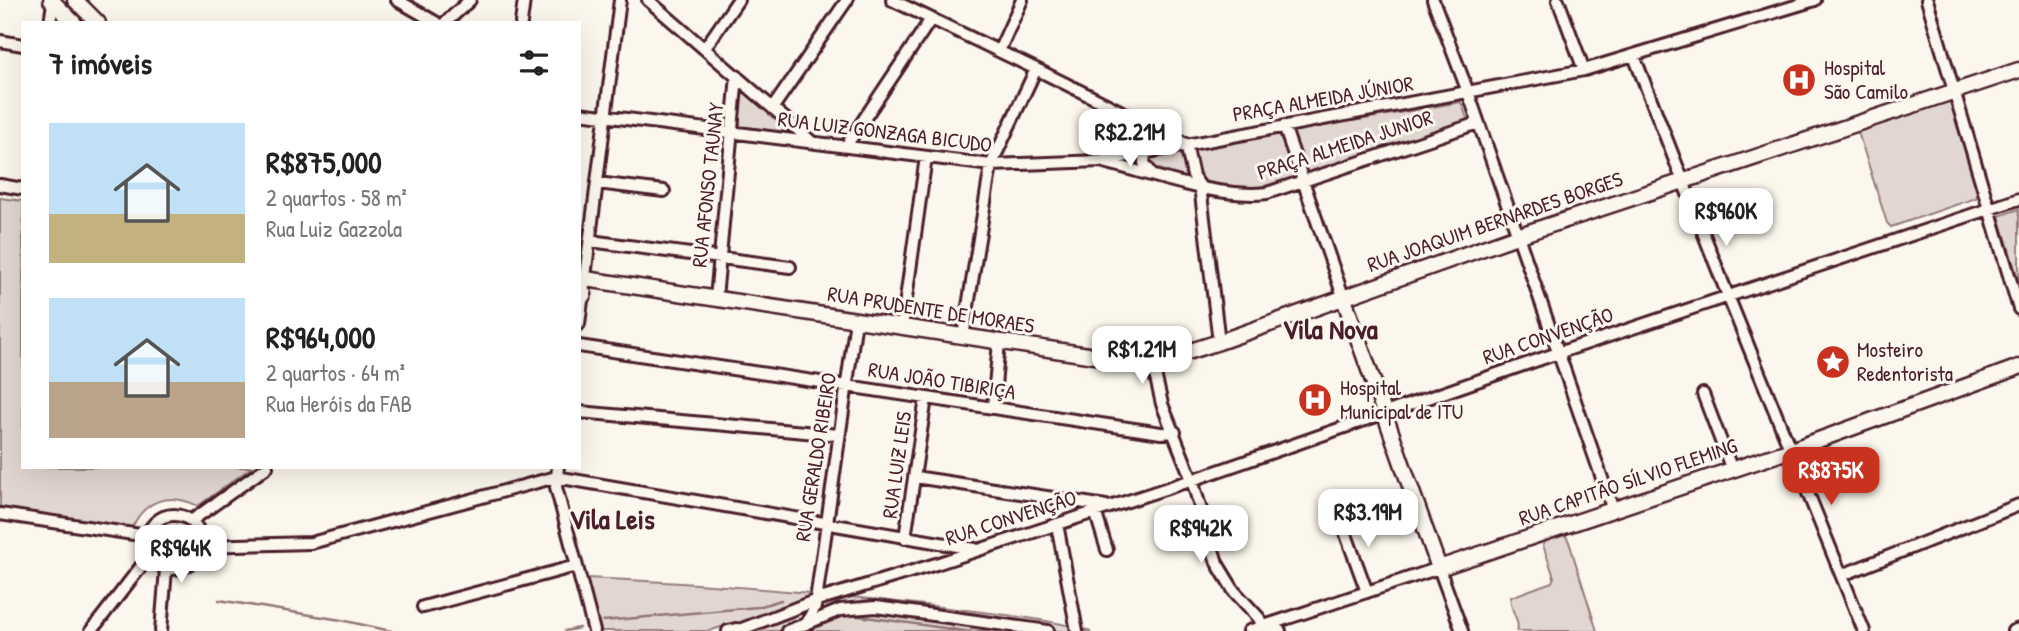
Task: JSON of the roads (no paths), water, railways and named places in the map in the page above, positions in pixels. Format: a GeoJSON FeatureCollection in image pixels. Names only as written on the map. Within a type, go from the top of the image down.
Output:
{"type":"FeatureCollection","features":[{"type":"Feature","properties":{"kind":"main road"},"geometry":{"type":"LineString","coordinates":[[75,0],[96,21]]}},
{"type":"Feature","properties":{"kind":"main road"},"geometry":{"type":"LineString","coordinates":[[52,1],[72,21]]}},
{"type":"Feature","properties":{"kind":"main road","name":"RUA JOAQUIM BERNARDES BORGES"},"geometry":{"type":"LineString","coordinates":[[1343,296],[2019,70]]}},
{"type":"Feature","properties":{"kind":"main road","name":"RUA PRUDENTE DE MORAES"},"geometry":{"type":"LineString","coordinates":[[581,276],[1123,361],[1152,361],[1219,341],[1343,296]]}},
{"type":"Feature","properties":{"kind":"main road"},"geometry":{"type":"LineString","coordinates":[[1343,296],[1439,568]]}},
{"type":"Feature","properties":{"kind":"main road","name":"RUA CAPITÃO SÍLVIO FLEMING"},"geometry":{"type":"LineString","coordinates":[[1439,568],[1791,450],[2019,367]]}},
{"type":"Feature","properties":{"kind":"street"},"geometry":{"type":"LineString","coordinates":[[397,0],[434,21]]}},
{"type":"Feature","properties":{"kind":"street"},"geometry":{"type":"LineString","coordinates":[[447,21],[470,0]]}},
{"type":"Feature","properties":{"kind":"street"},"geometry":{"type":"LineString","coordinates":[[522,21],[524,0]]}},
{"type":"Feature","properties":{"kind":"street"},"geometry":{"type":"LineString","coordinates":[[581,297],[581,276],[590,241],[620,0]]}},
{"type":"Feature","properties":{"kind":"street"},"geometry":{"type":"LineString","coordinates":[[648,0],[774,106],[812,142]]}},
{"type":"Feature","properties":{"kind":"street"},"geometry":{"type":"LineString","coordinates":[[705,48],[738,0]]}},
{"type":"Feature","properties":{"kind":"street"},"geometry":{"type":"LineString","coordinates":[[774,106],[847,0]]}},
{"type":"Feature","properties":{"kind":"street"},"geometry":{"type":"LineString","coordinates":[[892,0],[1186,144],[1193,176],[1200,186],[1219,341]]}},
{"type":"Feature","properties":{"kind":"street"},"geometry":{"type":"LineString","coordinates":[[999,51],[1022,0]]}},
{"type":"Feature","properties":{"kind":"street"},"geometry":{"type":"LineString","coordinates":[[1433,0],[1468,92],[1613,510]]}},
{"type":"Feature","properties":{"kind":"street"},"geometry":{"type":"LineString","coordinates":[[1558,0],[1584,70]]}},
{"type":"Feature","properties":{"kind":"street","name":"PRAÇA ALMEIDA JÚNIOR"},"geometry":{"type":"LineString","coordinates":[[1186,144],[1584,70],[1815,0]]}},
{"type":"Feature","properties":{"kind":"street"},"geometry":{"type":"LineString","coordinates":[[1927,0],[2019,309]]}},
{"type":"Feature","properties":{"kind":"street"},"geometry":{"type":"LineString","coordinates":[[50,21],[52,1]]}},
{"type":"Feature","properties":{"kind":"street"},"geometry":{"type":"LineString","coordinates":[[846,146],[931,19]]}},
{"type":"Feature","properties":{"kind":"street"},"geometry":{"type":"LineString","coordinates":[[0,41],[21,45]]}},
{"type":"Feature","properties":{"kind":"street"},"geometry":{"type":"LineString","coordinates":[[1634,56],[1864,631]]}},
{"type":"Feature","properties":{"kind":"street"},"geometry":{"type":"LineString","coordinates":[[963,337],[991,165],[1036,69]]}},
{"type":"Feature","properties":{"kind":"street","name":"RUA AFONSO TAUNAY"},"geometry":{"type":"LineString","coordinates":[[716,298],[737,76]]}},
{"type":"Feature","properties":{"kind":"street"},"geometry":{"type":"LineString","coordinates":[[736,94],[743,89],[752,88]]}},
{"type":"Feature","properties":{"kind":"street","name":"RUA LUIZ GONZAGA BICUDO"},"geometry":{"type":"LineString","coordinates":[[581,113],[991,165],[1101,161],[1186,144]]}},
{"type":"Feature","properties":{"kind":"street","name":"PRAÇA ALMEIDA JUNIOR"},"geometry":{"type":"LineString","coordinates":[[1101,161],[1235,194],[1252,195],[1267,193],[1478,123]]}},
{"type":"Feature","properties":{"kind":"street"},"geometry":{"type":"LineString","coordinates":[[1148,125],[1144,163],[1152,174]]}},
{"type":"Feature","properties":{"kind":"street"},"geometry":{"type":"LineString","coordinates":[[1283,126],[1343,296]]}},
{"type":"Feature","properties":{"kind":"street"},"geometry":{"type":"LineString","coordinates":[[902,327],[926,157]]}},
{"type":"Feature","properties":{"kind":"street"},"geometry":{"type":"LineString","coordinates":[[1173,180],[1183,173],[1189,161]]}},
{"type":"Feature","properties":{"kind":"street"},"geometry":{"type":"LineString","coordinates":[[597,183],[664,191]]}},
{"type":"Feature","properties":{"kind":"street"},"geometry":{"type":"LineString","coordinates":[[0,186],[21,189]]}},
{"type":"Feature","properties":{"kind":"street","name":"RUA CONVENÇÃO"},"geometry":{"type":"LineString","coordinates":[[816,596],[840,592],[936,564],[1192,480],[1558,353],[2019,199]]}},
{"type":"Feature","properties":{"kind":"street"},"geometry":{"type":"LineString","coordinates":[[590,241],[790,267]]}},
{"type":"Feature","properties":{"kind":"street","name":"RUA GERALDO RIBEIRO"},"geometry":{"type":"LineString","coordinates":[[806,624],[814,611],[856,320]]}},
{"type":"Feature","properties":{"kind":"street"},"geometry":{"type":"LineString","coordinates":[[993,408],[999,342]]}},
{"type":"Feature","properties":{"kind":"street","name":"RUA JOÃO TIBIRIÇA"},"geometry":{"type":"LineString","coordinates":[[581,346],[1161,433],[1175,432]]}},
{"type":"Feature","properties":{"kind":"street"},"geometry":{"type":"LineString","coordinates":[[1152,361],[1162,404],[1175,432],[1222,573],[1234,591],[1259,618],[1262,626],[1280,631]]}},
{"type":"Feature","properties":{"kind":"street"},"geometry":{"type":"LineString","coordinates":[[1703,394],[1732,470]]}},
{"type":"Feature","properties":{"kind":"street","name":"RUA LUIZ LEIS"},"geometry":{"type":"LineString","coordinates":[[905,538],[926,398]]}},
{"type":"Feature","properties":{"kind":"street"},"geometry":{"type":"LineString","coordinates":[[581,412],[839,435]]}},
{"type":"Feature","properties":{"kind":"street"},"geometry":{"type":"LineString","coordinates":[[191,521],[264,469]]}},
{"type":"Feature","properties":{"kind":"street"},"geometry":{"type":"LineString","coordinates":[[557,472],[556,487],[594,631]]}},
{"type":"Feature","properties":{"kind":"street"},"geometry":{"type":"LineString","coordinates":[[201,547],[311,542],[557,472],[825,525],[978,550]]}},
{"type":"Feature","properties":{"kind":"street"},"geometry":{"type":"LineString","coordinates":[[915,477],[1109,507]]}},
{"type":"Feature","properties":{"kind":"street"},"geometry":{"type":"LineString","coordinates":[[1842,575],[2019,505]]}},
{"type":"Feature","properties":{"kind":"street"},"geometry":{"type":"LineString","coordinates":[[1095,511],[1107,550]]}},
{"type":"Feature","properties":{"kind":"street"},"geometry":{"type":"LineString","coordinates":[[0,514],[148,536]]}},
{"type":"Feature","properties":{"kind":"street"},"geometry":{"type":"LineString","coordinates":[[177,515],[191,521],[200,533],[201,547],[191,564],[179,569],[166,569],[157,564],[150,555],[150,528],[162,518],[177,515]]}},
{"type":"Feature","properties":{"kind":"street"},"geometry":{"type":"LineString","coordinates":[[1339,517],[1367,592]]}},
{"type":"Feature","properties":{"kind":"street"},"geometry":{"type":"LineString","coordinates":[[1057,524],[1077,631]]}},
{"type":"Feature","properties":{"kind":"street"},"geometry":{"type":"LineString","coordinates":[[936,564],[940,552],[937,543]]}},
{"type":"Feature","properties":{"kind":"street"},"geometry":{"type":"LineString","coordinates":[[92,631],[150,555]]}},
{"type":"Feature","properties":{"kind":"street"},"geometry":{"type":"LineString","coordinates":[[423,607],[576,566]]}},
{"type":"Feature","properties":{"kind":"street"},"geometry":{"type":"LineString","coordinates":[[1439,568],[1462,631]]}},
{"type":"Feature","properties":{"kind":"street","name":"RUA CAPITÃO SÍLVIO FLEMING"},"geometry":{"type":"LineString","coordinates":[[1249,631],[1439,568]]}},
{"type":"Feature","properties":{"kind":"street"},"geometry":{"type":"LineString","coordinates":[[161,631],[166,569]]}},
{"type":"Feature","properties":{"kind":"street"},"geometry":{"type":"LineString","coordinates":[[728,631],[744,630],[816,596]]}},
{"type":"Feature","properties":{"kind":"street"},"geometry":{"type":"LineString","coordinates":[[787,631],[840,610],[876,607],[1048,631]]}},
{"type":"Feature","properties":{"kind":"street"},"geometry":{"type":"LineString","coordinates":[[2013,631],[2019,629]]}},
{"type":"Feature","properties":{"kind":"waterway"},"geometry":{"type":"LineString","coordinates":[[219,600],[391,631]]}},
{"type":"Feature","properties":{"kind":"waterway"},"geometry":{"type":"LineString","coordinates":[[603,621],[758,607],[781,600]]}},
{"type":"Feature","properties":{"kind":"waterway"},"geometry":{"type":"LineString","coordinates":[[845,614],[965,631]]}},
{"type":"Feature","properties":{"kind":"waterway"},"geometry":{"type":"LineString","coordinates":[[565,631],[579,628]]}},
{"type":"Feature","properties":{"kind":"place","name":"Hospital São Camilo"},"geometry":{"type":"Point","coordinates":[1799,80]}},
{"type":"Feature","properties":{"kind":"place","name":"Mosteiro Redentorista"},"geometry":{"type":"Point","coordinates":[1833,362]}},
{"type":"Feature","properties":{"kind":"place","name":"Hospital Municipal de ITU"},"geometry":{"type":"Point","coordinates":[1315,400]}},
{"type":"Feature","properties":{"kind":"district","name":"Vila Nova"},"geometry":{"type":"Point","coordinates":[1330,329]}},
{"type":"Feature","properties":{"kind":"district","name":"Vila Leis"},"geometry":{"type":"Point","coordinates":[612,519]}}]}
